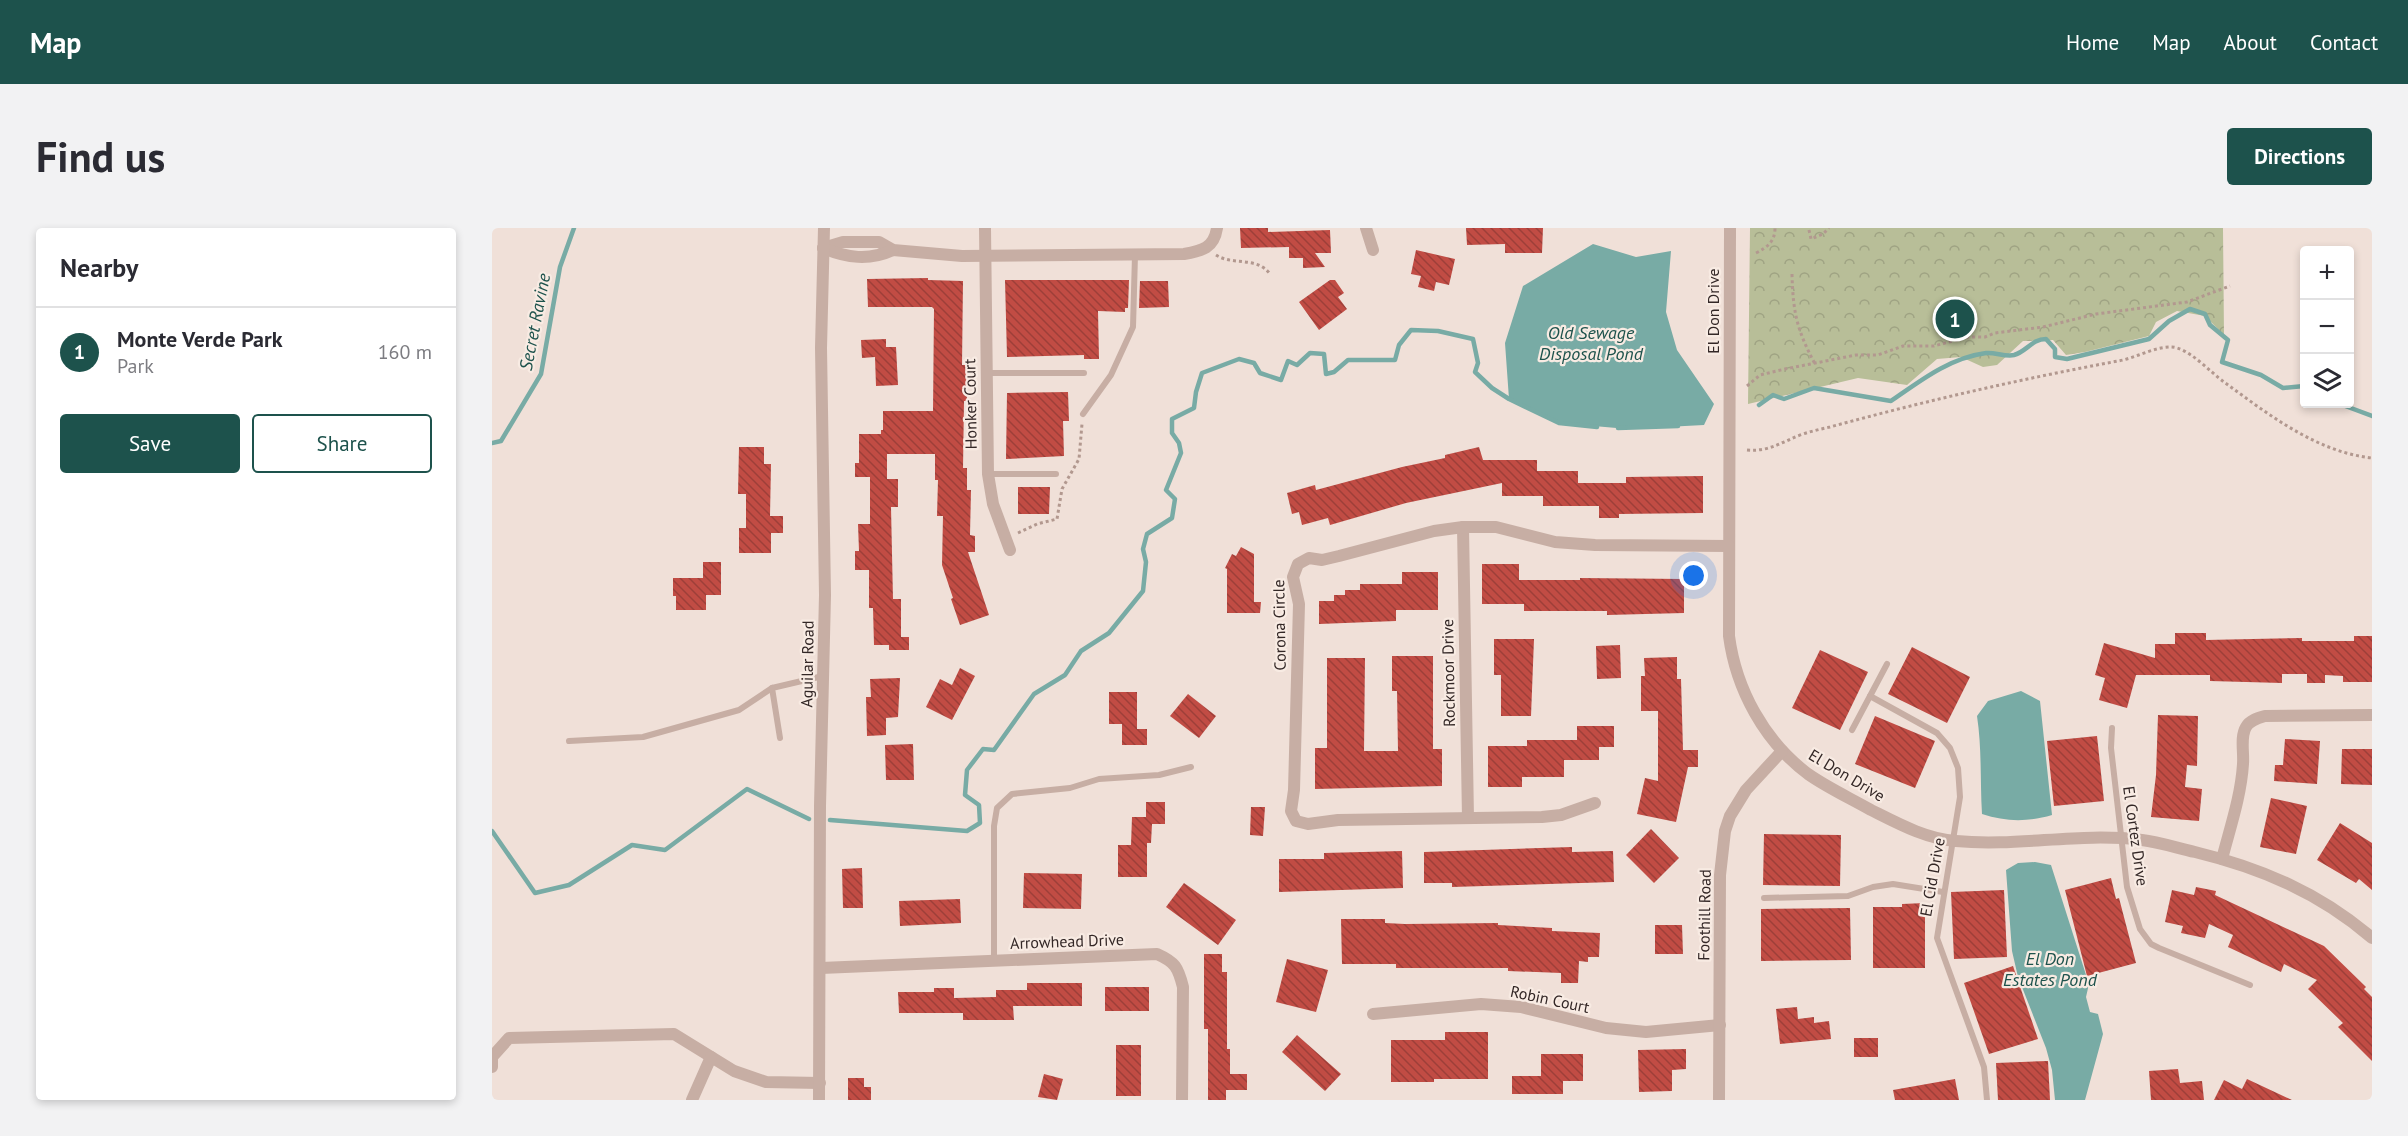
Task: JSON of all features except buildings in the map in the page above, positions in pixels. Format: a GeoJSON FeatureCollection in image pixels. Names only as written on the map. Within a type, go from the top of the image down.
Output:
{"type":"FeatureCollection","features":[{"type":"Feature","properties":{"kind":"street","name":"Aguilar Road"},"geometry":{"type":"LineString","coordinates":[[819,1100],[820,806],[825,595],[821,348],[824,228]]}},
{"type":"Feature","properties":{"kind":"street","name":"Honker Court"},"geometry":{"type":"LineString","coordinates":[[985,228],[988,474],[993,504],[1007,544]]}},
{"type":"Feature","properties":{"kind":"street"},"geometry":{"type":"LineString","coordinates":[[823,248],[843,242],[879,242],[893,250],[985,256],[1184,254],[1209,248],[1215,238],[1217,228]]}},
{"type":"Feature","properties":{"kind":"street"},"geometry":{"type":"LineString","coordinates":[[1366,228],[1372,250]]}},
{"type":"Feature","properties":{"kind":"street","name":"El Don Drive"},"geometry":{"type":"LineString","coordinates":[[1730,228],[1729,636],[1735,664],[1754,711],[1782,750],[1793,762],[1825,785],[1919,832],[1952,841],[1992,843],[2120,838],[2155,842],[2261,871],[2307,892],[2344,916],[2372,939]]}},
{"type":"Feature","properties":{"kind":"street","name":"Corona Circle"},"geometry":{"type":"LineString","coordinates":[[1594,803],[1561,815],[1542,818],[1338,820],[1308,824],[1296,821],[1291,811],[1294,790],[1299,604],[1293,577],[1298,564],[1309,558],[1322,560],[1434,531],[1463,527],[1496,527],[1555,542],[1595,545],[1729,546]]}},
{"type":"Feature","properties":{"kind":"street","name":"Rockmoor Drive"},"geometry":{"type":"LineString","coordinates":[[1463,527],[1468,818]]}},
{"type":"Feature","properties":{"kind":"street"},"geometry":{"type":"LineString","coordinates":[[2222,859],[2240,788],[2243,737],[2248,724],[2255,718],[2265,716],[2372,715]]}},
{"type":"Feature","properties":{"kind":"street","name":"Foothill Road"},"geometry":{"type":"LineString","coordinates":[[1719,1100],[1720,875],[1725,831],[1730,816],[1746,790],[1782,750]]}},
{"type":"Feature","properties":{"kind":"street","name":"Arrowhead Drive"},"geometry":{"type":"LineString","coordinates":[[821,968],[1151,954],[1172,961],[1179,972],[1183,987],[1182,1100]]}},
{"type":"Feature","properties":{"kind":"street","name":"Robin Court"},"geometry":{"type":"LineString","coordinates":[[1373,1014],[1481,1004],[1521,1007],[1606,1028],[1646,1032],[1720,1025]]}},
{"type":"Feature","properties":{"kind":"street"},"geometry":{"type":"LineString","coordinates":[[492,1067],[492,1057],[509,1038],[674,1034],[734,1071],[766,1082],[820,1083]]}},
{"type":"Feature","properties":{"kind":"street"},"geometry":{"type":"LineString","coordinates":[[692,1100],[711,1057]]}},
{"type":"Feature","properties":{"kind":"lane"},"geometry":{"type":"LineString","coordinates":[[1083,414],[1111,375],[1133,327],[1135,254]]}},
{"type":"Feature","properties":{"kind":"lane"},"geometry":{"type":"LineString","coordinates":[[986,373],[1084,373]]}},
{"type":"Feature","properties":{"kind":"lane"},"geometry":{"type":"LineString","coordinates":[[988,474],[1056,474]]}},
{"type":"Feature","properties":{"kind":"lane"},"geometry":{"type":"LineString","coordinates":[[1852,730],[1887,664]]}},
{"type":"Feature","properties":{"kind":"lane"},"geometry":{"type":"LineString","coordinates":[[569,741],[642,736],[739,710],[772,688],[823,676]]}},
{"type":"Feature","properties":{"kind":"lane"},"geometry":{"type":"LineString","coordinates":[[772,688],[780,738]]}},
{"type":"Feature","properties":{"kind":"lane","name":"El Cid Drive"},"geometry":{"type":"LineString","coordinates":[[1870,696],[1937,733],[1950,748],[1958,768],[1960,786],[1937,928],[1938,944],[1984,1067],[1987,1100]]}},
{"type":"Feature","properties":{"kind":"lane","name":"El Cortez Drive"},"geometry":{"type":"LineString","coordinates":[[2112,728],[2120,838],[2127,887],[2145,938],[2159,948],[2250,985]]}},
{"type":"Feature","properties":{"kind":"lane"},"geometry":{"type":"LineString","coordinates":[[994,961],[994,826],[997,808],[1012,794],[1070,788],[1099,779],[1159,775],[1191,767]]}},
{"type":"Feature","properties":{"kind":"lane"},"geometry":{"type":"LineString","coordinates":[[1764,898],[1848,896],[1873,887],[1893,884],[1943,892]]}},
{"type":"Feature","properties":{"kind":"path"},"geometry":{"type":"LineString","coordinates":[[1756,253],[1771,243],[1775,237],[1775,228]]}},
{"type":"Feature","properties":{"kind":"path"},"geometry":{"type":"LineString","coordinates":[[1809,230],[1811,239],[1823,234],[1829,228]]}},
{"type":"Feature","properties":{"kind":"path"},"geometry":{"type":"LineString","coordinates":[[1209,248],[1218,257],[1228,261],[1257,263],[1270,274]]}},
{"type":"Feature","properties":{"kind":"path"},"geometry":{"type":"LineString","coordinates":[[1792,274],[1793,300],[1800,334],[1815,364]]}},
{"type":"Feature","properties":{"kind":"path"},"geometry":{"type":"LineString","coordinates":[[1747,386],[1760,375],[1856,356],[1878,355],[1903,346],[1914,348],[1934,346],[1968,337],[1985,338],[1995,333],[2043,327],[2096,314],[2187,302],[2230,286]]}},
{"type":"Feature","properties":{"kind":"path"},"geometry":{"type":"LineString","coordinates":[[1748,450],[1774,448],[1803,434],[1865,417],[2072,368],[2121,360],[2173,347],[2190,355],[2221,380],[2292,428],[2323,445],[2372,458]]}},
{"type":"Feature","properties":{"kind":"path"},"geometry":{"type":"LineString","coordinates":[[1007,544],[1037,524],[1057,519],[1062,489],[1079,459],[1083,414]]}},
{"type":"Feature","properties":{"kind":"green space"},"geometry":{"type":"Polygon","coordinates":[[[1750,228],[2223,228],[2224,335],[2205,316],[2177,311],[2156,322],[2149,336],[2085,352],[2066,355],[2053,340],[2023,341],[1997,365],[1983,367],[1961,357],[1937,359],[1907,385],[1858,378],[1748,404],[1750,228]]]}},
{"type":"Feature","properties":{"kind":"water","name":"Old Sewage Disposal Pond"},"geometry":{"type":"Polygon","coordinates":[[[1593,244],[1636,257],[1671,251],[1666,312],[1677,350],[1714,404],[1704,425],[1628,429],[1559,423],[1509,399],[1505,343],[1523,286],[1593,244]]]}},
{"type":"Feature","properties":{"kind":"water"},"geometry":{"type":"Polygon","coordinates":[[[2021,691],[2040,701],[2052,815],[2026,820],[2008,820],[1982,814],[1977,716],[1988,701],[2021,691]]]}},
{"type":"Feature","properties":{"kind":"water","name":"El Don Estates Pond"},"geometry":{"type":"Polygon","coordinates":[[[2035,862],[2051,865],[2089,984],[2086,997],[2090,1012],[2098,1014],[2103,1034],[2085,1100],[2055,1100],[2052,1070],[2046,1048],[2018,977],[2012,951],[2006,870],[2018,863],[2035,862]]]}},
{"type":"Feature","properties":{"kind":"waterway","name":"Secret Ravine"},"geometry":{"type":"LineString","coordinates":[[492,443],[501,441],[541,374],[560,267],[574,228]]}},
{"type":"Feature","properties":{"kind":"waterway"},"geometry":{"type":"LineString","coordinates":[[1759,405],[1773,395],[1784,399],[1814,388],[1891,401],[1936,371],[1972,356],[1989,353],[2014,355],[2037,341],[2046,339],[2055,349],[2055,357],[2067,359],[2149,339],[2169,321],[2190,309],[2205,314],[2210,325],[2228,340],[2222,362],[2261,375],[2283,388],[2300,386]]}},
{"type":"Feature","properties":{"kind":"waterway"},"geometry":{"type":"LineString","coordinates":[[830,820],[967,831],[980,823],[979,805],[965,795],[967,770],[983,749],[994,750],[1034,694],[1065,675],[1081,651],[1109,633],[1143,591],[1146,562],[1143,549],[1147,534],[1172,518],[1175,499],[1166,490],[1181,453],[1179,443],[1172,433],[1172,419],[1194,408],[1202,373],[1239,359],[1254,363],[1260,373],[1281,380],[1288,361],[1297,365],[1310,353],[1324,354],[1326,374],[1334,372],[1348,360],[1395,360],[1399,345],[1411,330],[1438,331],[1473,339],[1478,363],[1475,372],[1492,388],[1509,399],[1559,423],[1597,427]]}},
{"type":"Feature","properties":{"kind":"waterway"},"geometry":{"type":"LineString","coordinates":[[2351,408],[2372,416]]}},
{"type":"Feature","properties":{"kind":"waterway"},"geometry":{"type":"LineString","coordinates":[[1618,428],[1678,426]]}},
{"type":"Feature","properties":{"kind":"waterway"},"geometry":{"type":"LineString","coordinates":[[492,831],[535,893],[569,885],[632,845],[665,850],[747,789],[809,819]]}},
{"type":"Feature","properties":{"kind":"place","name":"Monte Verde Park"},"geometry":{"type":"Point","coordinates":[1955,319]}}]}
